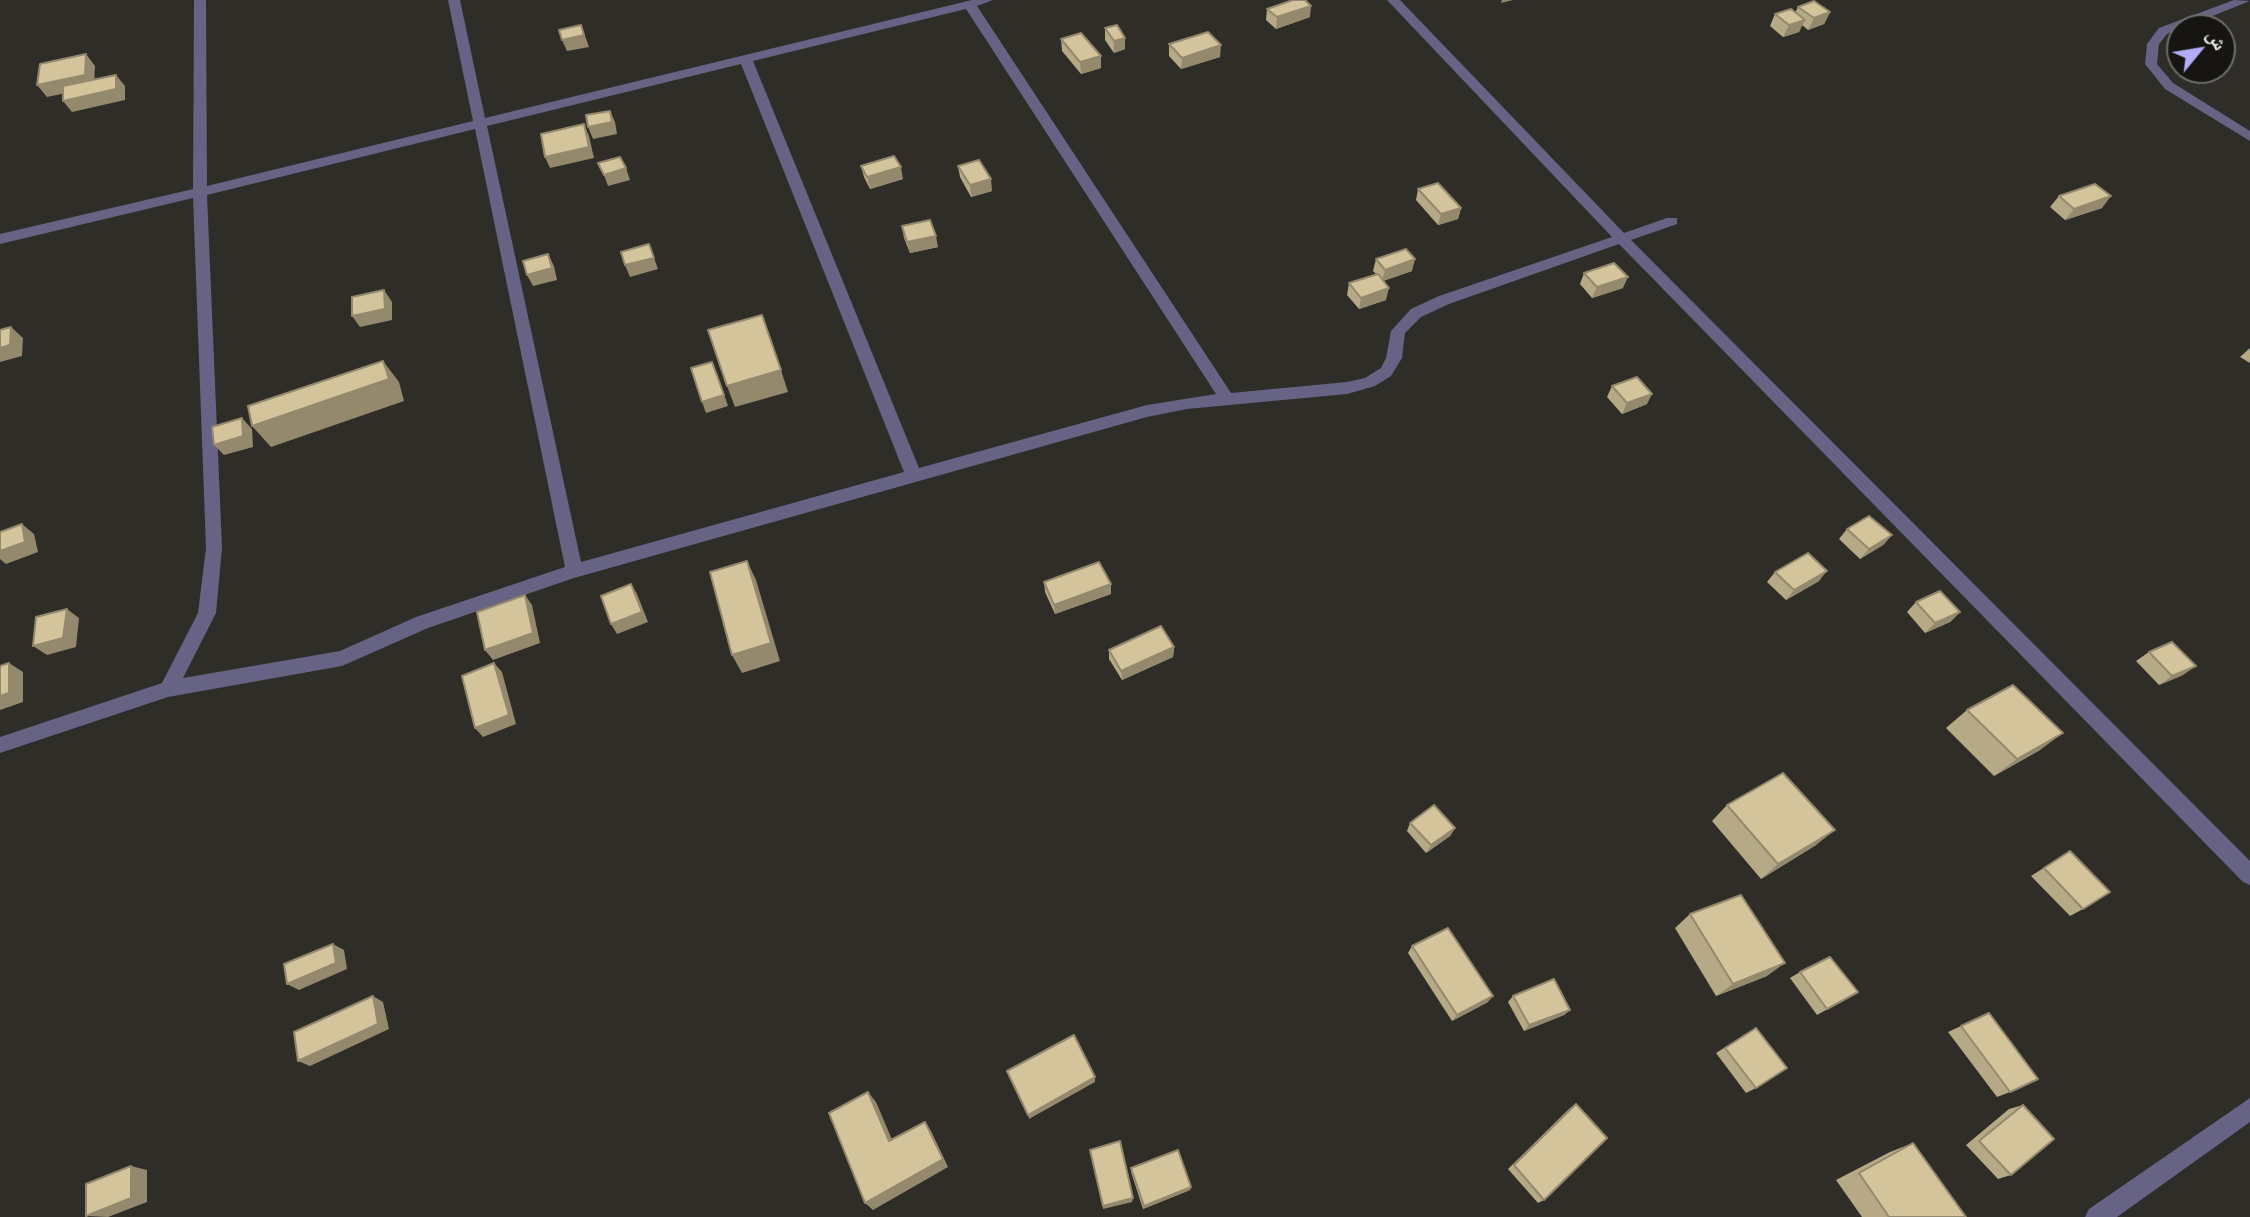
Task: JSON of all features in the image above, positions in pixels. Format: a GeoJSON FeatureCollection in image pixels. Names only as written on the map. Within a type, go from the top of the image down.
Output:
{"type":"FeatureCollection","features":[{"type":"Feature","properties":{"kind":"street"},"geometry":{"type":"LineString","coordinates":[[168,689],[207,613],[214,548],[200,192],[200,0]]}},
{"type":"Feature","properties":{"kind":"street"},"geometry":{"type":"LineString","coordinates":[[454,0],[574,571]]}},
{"type":"Feature","properties":{"kind":"street"},"geometry":{"type":"LineString","coordinates":[[0,239],[987,0]]}},
{"type":"Feature","properties":{"kind":"street"},"geometry":{"type":"LineString","coordinates":[[1393,0],[1622,239],[2250,875]]}},
{"type":"Feature","properties":{"kind":"street"},"geometry":{"type":"LineString","coordinates":[[2245,0],[2164,31],[2153,44],[2151,64],[2169,86],[2250,137]]}},
{"type":"Feature","properties":{"kind":"street"},"geometry":{"type":"LineString","coordinates":[[970,5],[1227,399]]}},
{"type":"Feature","properties":{"kind":"street"},"geometry":{"type":"LineString","coordinates":[[746,60],[914,477]]}},
{"type":"Feature","properties":{"kind":"street"},"geometry":{"type":"LineString","coordinates":[[0,745],[168,689],[342,657],[422,622],[574,571],[1147,411],[1187,403],[1347,388],[1370,382],[1386,372],[1394,358],[1398,331],[1416,313],[1444,300],[1672,221]]}},
{"type":"Feature","properties":{"kind":"street"},"geometry":{"type":"LineString","coordinates":[[2097,1217],[2250,1109]]}},
{"type":"Feature","properties":{"kind":"building"},"geometry":{"type":"Polygon","coordinates":[[[1293,0],[1305,0],[1311,6],[1277,17],[1267,9],[1293,0]]]}},
{"type":"Feature","properties":{"kind":"building"},"geometry":{"type":"Polygon","coordinates":[[[1814,1],[1830,12],[1814,18],[1798,7],[1814,1]]]}},
{"type":"Feature","properties":{"kind":"building"},"geometry":{"type":"Polygon","coordinates":[[[1791,9],[1805,20],[1789,25],[1775,14],[1791,9]]]}},
{"type":"Feature","properties":{"kind":"building"},"geometry":{"type":"Polygon","coordinates":[[[581,25],[584,35],[562,40],[559,30],[581,25]]]}},
{"type":"Feature","properties":{"kind":"building"},"geometry":{"type":"Polygon","coordinates":[[[1117,25],[1125,38],[1114,41],[1105,28],[1117,25]]]}},
{"type":"Feature","properties":{"kind":"building"},"geometry":{"type":"Polygon","coordinates":[[[1208,32],[1221,45],[1182,58],[1169,44],[1208,32]]]}},
{"type":"Feature","properties":{"kind":"building"},"geometry":{"type":"Polygon","coordinates":[[[1081,33],[1101,56],[1080,62],[1061,39],[1081,33]]]}},
{"type":"Feature","properties":{"kind":"building"},"geometry":{"type":"Polygon","coordinates":[[[86,54],[85,75],[37,85],[40,64],[86,54]]]}},
{"type":"Feature","properties":{"kind":"building"},"geometry":{"type":"Polygon","coordinates":[[[116,75],[116,89],[63,101],[63,86],[116,75]]]}},
{"type":"Feature","properties":{"kind":"building"},"geometry":{"type":"Polygon","coordinates":[[[610,111],[612,122],[588,127],[586,115],[610,111]]]}},
{"type":"Feature","properties":{"kind":"building"},"geometry":{"type":"Polygon","coordinates":[[[584,124],[589,147],[545,157],[541,134],[584,124]]]}},
{"type":"Feature","properties":{"kind":"building"},"geometry":{"type":"Polygon","coordinates":[[[894,156],[901,167],[867,177],[861,166],[894,156]]]}},
{"type":"Feature","properties":{"kind":"building"},"geometry":{"type":"Polygon","coordinates":[[[620,157],[626,168],[604,175],[598,163],[620,157]]]}},
{"type":"Feature","properties":{"kind":"building"},"geometry":{"type":"Polygon","coordinates":[[[979,160],[991,179],[970,185],[958,166],[979,160]]]}},
{"type":"Feature","properties":{"kind":"building"},"geometry":{"type":"Polygon","coordinates":[[[1438,183],[1461,208],[1441,214],[1418,189],[1438,183]]]}},
{"type":"Feature","properties":{"kind":"building"},"geometry":{"type":"Polygon","coordinates":[[[2095,184],[2111,196],[2074,209],[2059,196],[2095,184]]]}},
{"type":"Feature","properties":{"kind":"building"},"geometry":{"type":"Polygon","coordinates":[[[930,220],[936,236],[907,242],[902,226],[930,220]]]}},
{"type":"Feature","properties":{"kind":"building"},"geometry":{"type":"Polygon","coordinates":[[[649,244],[654,258],[625,265],[621,252],[649,244]]]}},
{"type":"Feature","properties":{"kind":"building"},"geometry":{"type":"Polygon","coordinates":[[[1406,249],[1415,259],[1385,270],[1376,259],[1406,249]]]}},
{"type":"Feature","properties":{"kind":"building"},"geometry":{"type":"Polygon","coordinates":[[[548,254],[552,268],[527,275],[523,261],[548,254]]]}},
{"type":"Feature","properties":{"kind":"building"},"geometry":{"type":"Polygon","coordinates":[[[1614,263],[1628,277],[1597,287],[1584,273],[1614,263]]]}},
{"type":"Feature","properties":{"kind":"building"},"geometry":{"type":"Polygon","coordinates":[[[1378,274],[1389,288],[1361,298],[1349,283],[1378,274]]]}},
{"type":"Feature","properties":{"kind":"building"},"geometry":{"type":"Polygon","coordinates":[[[384,290],[385,309],[352,316],[352,297],[384,290]]]}},
{"type":"Feature","properties":{"kind":"building"},"geometry":{"type":"Polygon","coordinates":[[[762,315],[781,370],[727,386],[708,330],[762,315]]]}},
{"type":"Feature","properties":{"kind":"building"},"geometry":{"type":"Polygon","coordinates":[[[11,327],[10,345],[0,348],[0,330],[11,327]]]}},
{"type":"Feature","properties":{"kind":"building"},"geometry":{"type":"Polygon","coordinates":[[[383,361],[389,379],[252,426],[248,406],[383,361]]]}},
{"type":"Feature","properties":{"kind":"building"},"geometry":{"type":"Polygon","coordinates":[[[712,362],[724,395],[702,402],[691,368],[712,362]]]}},
{"type":"Feature","properties":{"kind":"building"},"geometry":{"type":"Polygon","coordinates":[[[1637,377],[1652,394],[1627,403],[1612,386],[1637,377]]]}},
{"type":"Feature","properties":{"kind":"building"},"geometry":{"type":"Polygon","coordinates":[[[242,418],[243,436],[214,445],[212,427],[242,418]]]}},
{"type":"Feature","properties":{"kind":"building"},"geometry":{"type":"Polygon","coordinates":[[[1869,516],[1892,535],[1869,549],[1847,529],[1869,516]]]}},
{"type":"Feature","properties":{"kind":"building"},"geometry":{"type":"Polygon","coordinates":[[[22,524],[25,542],[0,551],[0,532],[22,524]]]}},
{"type":"Feature","properties":{"kind":"building"},"geometry":{"type":"Polygon","coordinates":[[[1808,553],[1827,571],[1794,590],[1775,572],[1808,553]]]}},
{"type":"Feature","properties":{"kind":"building"},"geometry":{"type":"Polygon","coordinates":[[[747,561],[771,643],[732,655],[710,572],[747,561]]]}},
{"type":"Feature","properties":{"kind":"building"},"geometry":{"type":"Polygon","coordinates":[[[1099,562],[1111,584],[1054,605],[1044,582],[1099,562]]]}},
{"type":"Feature","properties":{"kind":"building"},"geometry":{"type":"Polygon","coordinates":[[[631,584],[642,612],[611,624],[601,596],[631,584]]]}},
{"type":"Feature","properties":{"kind":"building"},"geometry":{"type":"Polygon","coordinates":[[[1940,591],[1960,612],[1935,623],[1916,602],[1940,591]]]}},
{"type":"Feature","properties":{"kind":"building"},"geometry":{"type":"Polygon","coordinates":[[[525,595],[533,633],[485,650],[477,612],[525,595]]]}},
{"type":"Feature","properties":{"kind":"building"},"geometry":{"type":"Polygon","coordinates":[[[67,609],[63,638],[33,646],[36,617],[67,609]]]}},
{"type":"Feature","properties":{"kind":"building"},"geometry":{"type":"Polygon","coordinates":[[[1161,626],[1174,647],[1121,671],[1109,650],[1161,626]]]}},
{"type":"Feature","properties":{"kind":"building"},"geometry":{"type":"Polygon","coordinates":[[[2172,642],[2196,666],[2172,676],[2149,652],[2172,642]]]}},
{"type":"Feature","properties":{"kind":"building"},"geometry":{"type":"Polygon","coordinates":[[[9,663],[9,693],[0,696],[0,666],[9,663]]]}},
{"type":"Feature","properties":{"kind":"building"},"geometry":{"type":"Polygon","coordinates":[[[494,663],[509,715],[475,728],[462,676],[494,663]]]}},
{"type":"Feature","properties":{"kind":"building"},"geometry":{"type":"Polygon","coordinates":[[[2013,685],[2063,733],[2017,759],[1967,710],[2013,685]]]}},
{"type":"Feature","properties":{"kind":"building"},"geometry":{"type":"Polygon","coordinates":[[[1783,773],[1835,830],[1778,864],[1727,805],[1783,773]]]}},
{"type":"Feature","properties":{"kind":"building"},"geometry":{"type":"Polygon","coordinates":[[[1434,805],[1455,828],[1431,845],[1410,823],[1434,805]]]}},
{"type":"Feature","properties":{"kind":"building"},"geometry":{"type":"Polygon","coordinates":[[[2070,851],[2110,892],[2083,909],[2044,868],[2070,851]]]}},
{"type":"Feature","properties":{"kind":"building"},"geometry":{"type":"Polygon","coordinates":[[[1741,895],[1785,963],[1733,984],[1690,914],[1741,895]]]}},
{"type":"Feature","properties":{"kind":"building"},"geometry":{"type":"Polygon","coordinates":[[[1448,928],[1493,996],[1457,1015],[1412,946],[1448,928]]]}},
{"type":"Feature","properties":{"kind":"building"},"geometry":{"type":"Polygon","coordinates":[[[333,944],[336,963],[287,984],[284,964],[333,944]]]}},
{"type":"Feature","properties":{"kind":"building"},"geometry":{"type":"Polygon","coordinates":[[[1830,957],[1858,992],[1827,1009],[1800,972],[1830,957]]]}},
{"type":"Feature","properties":{"kind":"building"},"geometry":{"type":"Polygon","coordinates":[[[1554,979],[1570,1010],[1529,1025],[1513,996],[1554,979]]]}},
{"type":"Feature","properties":{"kind":"building"},"geometry":{"type":"Polygon","coordinates":[[[373,996],[378,1024],[298,1061],[294,1032],[373,996]]]}},
{"type":"Feature","properties":{"kind":"building"},"geometry":{"type":"Polygon","coordinates":[[[1989,1013],[2038,1079],[2010,1092],[1961,1026],[1989,1013]]]}},
{"type":"Feature","properties":{"kind":"building"},"geometry":{"type":"Polygon","coordinates":[[[1756,1028],[1787,1068],[1756,1088],[1725,1048],[1756,1028]]]}},
{"type":"Feature","properties":{"kind":"building"},"geometry":{"type":"Polygon","coordinates":[[[1074,1035],[1095,1077],[1028,1115],[1007,1071],[1074,1035]]]}},
{"type":"Feature","properties":{"kind":"building"},"geometry":{"type":"Polygon","coordinates":[[[868,1092],[889,1141],[925,1122],[943,1159],[865,1203],[829,1113],[868,1092]]]}},
{"type":"Feature","properties":{"kind":"building"},"geometry":{"type":"Polygon","coordinates":[[[1576,1104],[1607,1138],[1544,1200],[1514,1165],[1576,1104]]]}},
{"type":"Feature","properties":{"kind":"building"},"geometry":{"type":"Polygon","coordinates":[[[2023,1105],[2054,1139],[2011,1175],[1979,1141],[2023,1105]]]}},
{"type":"Feature","properties":{"kind":"building"},"geometry":{"type":"Polygon","coordinates":[[[1120,1141],[1133,1198],[1103,1206],[1090,1150],[1120,1141]]]}},
{"type":"Feature","properties":{"kind":"building"},"geometry":{"type":"Polygon","coordinates":[[[1913,1143],[1966,1217],[1889,1217],[1859,1173],[1913,1143]]]}},
{"type":"Feature","properties":{"kind":"building"},"geometry":{"type":"Polygon","coordinates":[[[1178,1150],[1191,1187],[1144,1206],[1131,1168],[1178,1150]]]}},
{"type":"Feature","properties":{"kind":"building"},"geometry":{"type":"Polygon","coordinates":[[[131,1166],[131,1198],[86,1216],[86,1184],[131,1166]]]}}]}
